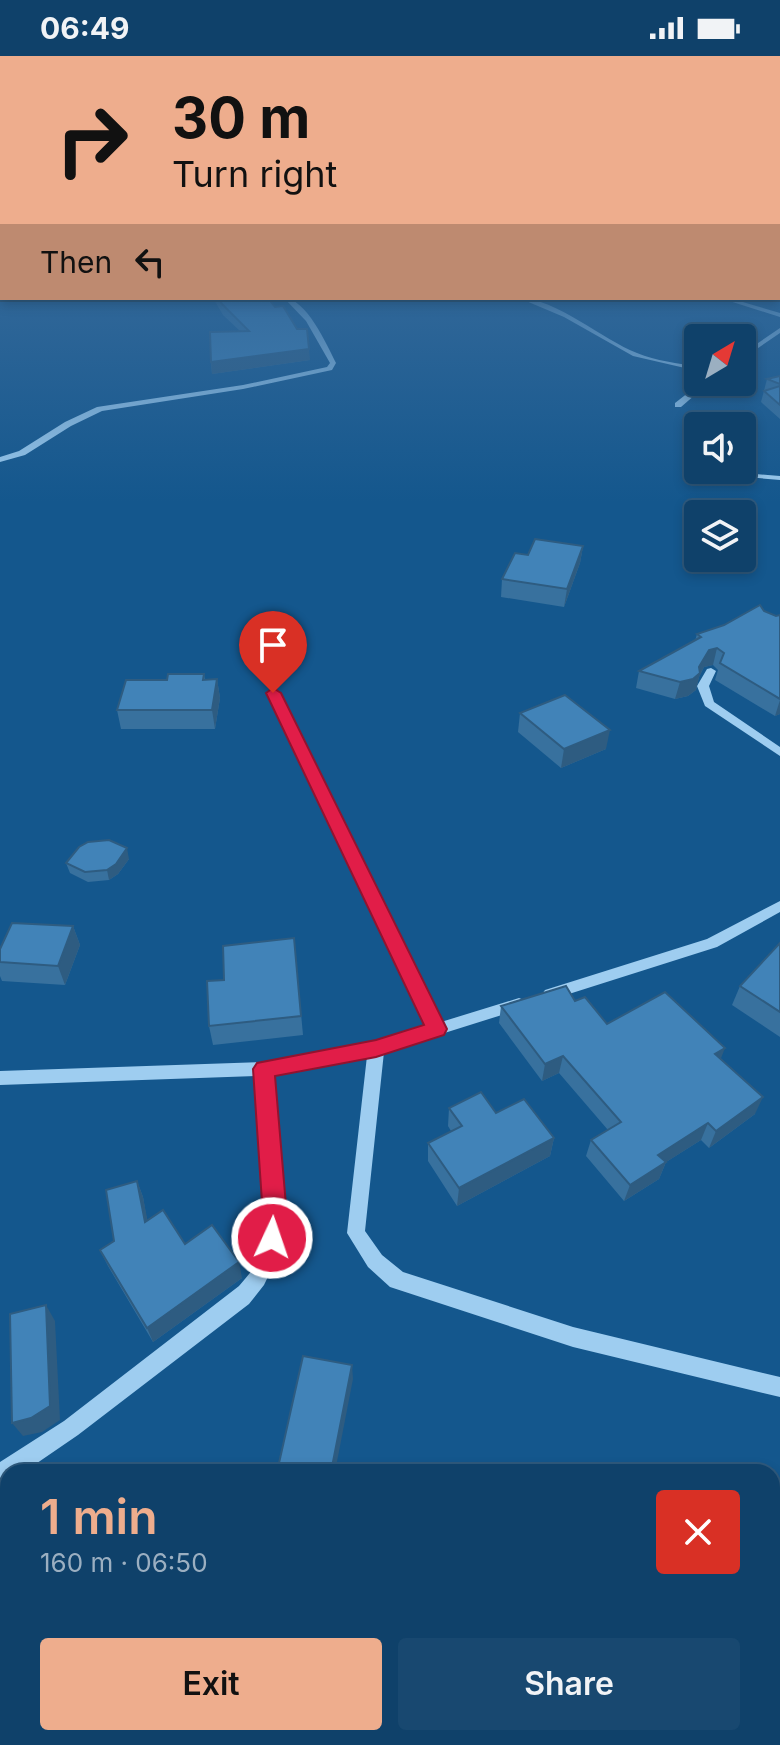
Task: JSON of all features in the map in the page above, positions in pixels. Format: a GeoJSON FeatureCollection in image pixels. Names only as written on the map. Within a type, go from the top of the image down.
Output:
{"type":"FeatureCollection","features":[{"type":"Feature","properties":{"kind":"street"},"geometry":{"type":"LineString","coordinates":[[0,460],[22,453],[68,424],[100,409],[243,387],[330,369],[333,363],[323,344]]}},
{"type":"Feature","properties":{"kind":"street"},"geometry":{"type":"LineString","coordinates":[[615,344],[635,355],[684,366]]}},
{"type":"Feature","properties":{"kind":"street"},"geometry":{"type":"LineString","coordinates":[[678,405],[689,396]]}},
{"type":"Feature","properties":{"kind":"street"},"geometry":{"type":"LineString","coordinates":[[756,476],[780,478]]}},
{"type":"Feature","properties":{"kind":"street"},"geometry":{"type":"LineString","coordinates":[[711,671],[703,686],[709,704],[780,752]]}},
{"type":"Feature","properties":{"kind":"street"},"geometry":{"type":"LineString","coordinates":[[273,693],[437,1029]]}},
{"type":"Feature","properties":{"kind":"street"},"geometry":{"type":"LineString","coordinates":[[0,1078],[264,1069],[376,1048],[712,943],[780,906]]}},
{"type":"Feature","properties":{"kind":"street"},"geometry":{"type":"LineString","coordinates":[[376,1048],[356,1233],[375,1261],[397,1280],[573,1337],[780,1387]]}},
{"type":"Feature","properties":{"kind":"street"},"geometry":{"type":"LineString","coordinates":[[16,1464],[82,1419],[242,1297],[257,1280],[268,1258],[275,1217],[264,1069]]}},
{"type":"Feature","properties":{"kind":"building"},"geometry":{"type":"Polygon","coordinates":[[[210,344],[308,344],[309,349],[211,362],[210,344]]]}},
{"type":"Feature","properties":{"kind":"building"},"geometry":{"type":"Polygon","coordinates":[[[780,376],[780,384],[767,379],[780,376]]]}},
{"type":"Feature","properties":{"kind":"building"},"geometry":{"type":"Polygon","coordinates":[[[780,386],[780,405],[764,391],[780,386]]]}},
{"type":"Feature","properties":{"kind":"building"},"geometry":{"type":"Polygon","coordinates":[[[535,539],[583,546],[567,589],[502,579],[515,553],[528,555],[535,539]]]}},
{"type":"Feature","properties":{"kind":"building"},"geometry":{"type":"Polygon","coordinates":[[[760,605],[764,611],[780,615],[780,699],[720,663],[724,653],[717,648],[709,650],[699,667],[700,673],[693,679],[680,682],[639,671],[701,637],[697,634],[724,625],[760,605]]]}},
{"type":"Feature","properties":{"kind":"building"},"geometry":{"type":"Polygon","coordinates":[[[168,674],[204,674],[203,680],[217,679],[212,710],[117,710],[126,680],[167,680],[168,674]]]}},
{"type":"Feature","properties":{"kind":"building"},"geometry":{"type":"Polygon","coordinates":[[[565,695],[610,730],[564,749],[520,713],[565,695]]]}},
{"type":"Feature","properties":{"kind":"building"},"geometry":{"type":"Polygon","coordinates":[[[109,840],[127,848],[116,864],[107,870],[85,872],[66,863],[79,847],[88,842],[109,840]]]}},
{"type":"Feature","properties":{"kind":"building"},"geometry":{"type":"Polygon","coordinates":[[[12,923],[73,926],[58,966],[0,962],[0,949],[12,923]]]}},
{"type":"Feature","properties":{"kind":"building"},"geometry":{"type":"Polygon","coordinates":[[[294,938],[301,1016],[209,1026],[207,981],[224,980],[223,946],[294,938]]]}},
{"type":"Feature","properties":{"kind":"building"},"geometry":{"type":"Polygon","coordinates":[[[780,943],[780,1012],[740,986],[780,943]]]}},
{"type":"Feature","properties":{"kind":"building"},"geometry":{"type":"Polygon","coordinates":[[[566,986],[575,1001],[585,997],[607,1024],[665,992],[725,1048],[715,1054],[763,1097],[716,1131],[708,1123],[658,1155],[666,1162],[630,1185],[591,1140],[621,1122],[563,1056],[545,1064],[501,1006],[566,986]]]}},
{"type":"Feature","properties":{"kind":"building"},"geometry":{"type":"Polygon","coordinates":[[[481,1092],[496,1113],[524,1099],[554,1138],[459,1188],[428,1143],[462,1126],[449,1108],[481,1092]]]}},
{"type":"Feature","properties":{"kind":"building"},"geometry":{"type":"Polygon","coordinates":[[[137,1181],[145,1222],[163,1210],[185,1244],[212,1225],[239,1262],[147,1328],[100,1250],[114,1241],[106,1190],[137,1181]]]}},
{"type":"Feature","properties":{"kind":"building"},"geometry":{"type":"Polygon","coordinates":[[[46,1305],[50,1406],[31,1418],[12,1423],[10,1314],[46,1305]]]}},
{"type":"Feature","properties":{"kind":"building"},"geometry":{"type":"Polygon","coordinates":[[[303,1356],[352,1365],[333,1464],[279,1464],[303,1356]]]}},
{"type":"Feature","properties":{"kind":"route"},"geometry":{"type":"LineString","coordinates":[[272,1238],[275,1217],[264,1069],[376,1048],[437,1029],[273,693]]}}]}
